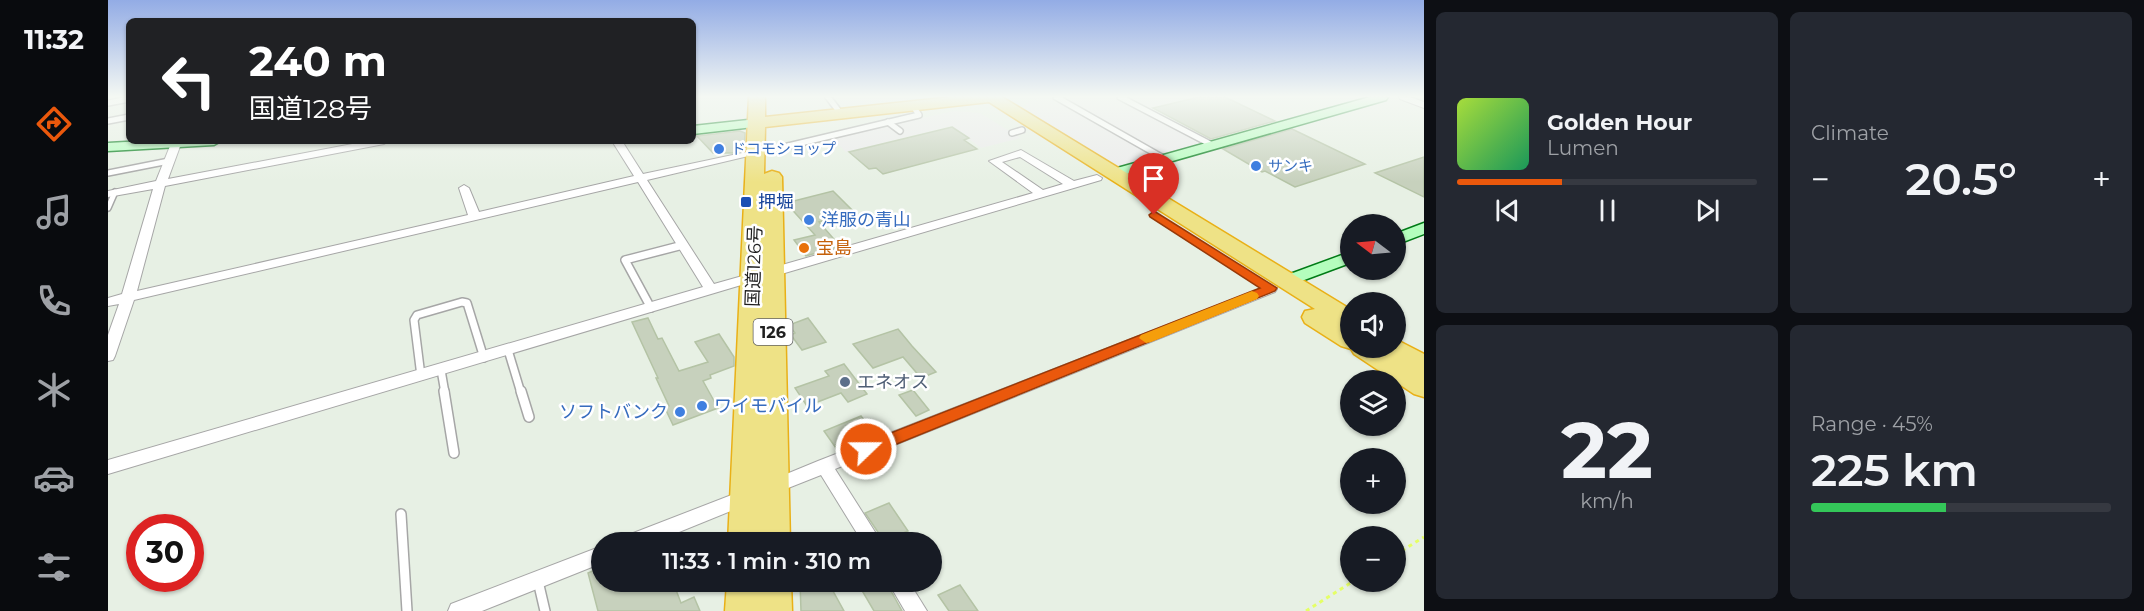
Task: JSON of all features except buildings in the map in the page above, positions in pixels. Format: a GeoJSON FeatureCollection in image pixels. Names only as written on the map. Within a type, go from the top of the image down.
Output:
{"type":"FeatureCollection","features":[{"type":"Feature","properties":{"kind":"highway","name":"国道126号"},"geometry":{"type":"LineString","coordinates":[[764,126],[763,274],[773,532]]}},
{"type":"Feature","properties":{"kind":"highway"},"geometry":{"type":"LineString","coordinates":[[1012,126],[1017,131],[1106,175]]}},
{"type":"Feature","properties":{"kind":"highway"},"geometry":{"type":"LineString","coordinates":[[1031,126],[1279,285],[1340,332]]}},
{"type":"Feature","properties":{"kind":"highway","name":"国道126号"},"geometry":{"type":"LineString","coordinates":[[746,532],[763,274]]}},
{"type":"Feature","properties":{"kind":"highway"},"geometry":{"type":"LineString","coordinates":[[1279,285],[1340,315]]}},
{"type":"Feature","properties":{"kind":"highway"},"geometry":{"type":"LineString","coordinates":[[1406,355],[1424,366]]}},
{"type":"Feature","properties":{"kind":"highway"},"geometry":{"type":"LineString","coordinates":[[1379,358],[1424,387]]}},
{"type":"Feature","properties":{"kind":"highway"},"geometry":{"type":"LineString","coordinates":[[743,611],[744,592]]}},
{"type":"Feature","properties":{"kind":"highway"},"geometry":{"type":"LineString","coordinates":[[774,592],[774,611]]}},
{"type":"Feature","properties":{"kind":"street"},"geometry":{"type":"LineString","coordinates":[[696,130],[739,126]]}},
{"type":"Feature","properties":{"kind":"street"},"geometry":{"type":"LineString","coordinates":[[108,467],[711,289],[1281,126]]}},
{"type":"Feature","properties":{"kind":"street"},"geometry":{"type":"LineString","coordinates":[[108,147],[149,144]]}},
{"type":"Feature","properties":{"kind":"street"},"geometry":{"type":"LineString","coordinates":[[108,356],[128,298],[160,184],[176,144]]}},
{"type":"Feature","properties":{"kind":"street"},"geometry":{"type":"LineString","coordinates":[[111,193],[368,144]]}},
{"type":"Feature","properties":{"kind":"street"},"geometry":{"type":"LineString","coordinates":[[619,144],[711,289]]}},
{"type":"Feature","properties":{"kind":"street"},"geometry":{"type":"LineString","coordinates":[[108,302],[764,151]]}},
{"type":"Feature","properties":{"kind":"street"},"geometry":{"type":"LineString","coordinates":[[1041,194],[994,161],[1021,153],[1072,185]]}},
{"type":"Feature","properties":{"kind":"street"},"geometry":{"type":"LineString","coordinates":[[464,188],[475,217]]}},
{"type":"Feature","properties":{"kind":"street"},"geometry":{"type":"LineString","coordinates":[[1406,235],[1424,228]]}},
{"type":"Feature","properties":{"kind":"street"},"geometry":{"type":"LineString","coordinates":[[658,532],[1340,261]]}},
{"type":"Feature","properties":{"kind":"street"},"geometry":{"type":"LineString","coordinates":[[824,466],[866,532]]}},
{"type":"Feature","properties":{"kind":"street"},"geometry":{"type":"LineString","coordinates":[[458,611],[591,558]]}},
{"type":"Feature","properties":{"kind":"street"},"geometry":{"type":"LineString","coordinates":[[905,592],[917,611]]}},
{"type":"Feature","properties":{"kind":"lane"},"geometry":{"type":"LineString","coordinates":[[764,151],[873,126]]}},
{"type":"Feature","properties":{"kind":"lane"},"geometry":{"type":"LineString","coordinates":[[893,126],[900,131]]}},
{"type":"Feature","properties":{"kind":"lane"},"geometry":{"type":"LineString","coordinates":[[1106,126],[1165,159]]}},
{"type":"Feature","properties":{"kind":"lane"},"geometry":{"type":"LineString","coordinates":[[1175,126],[1212,145]]}},
{"type":"Feature","properties":{"kind":"lane"},"geometry":{"type":"LineString","coordinates":[[108,173],[169,161]]}},
{"type":"Feature","properties":{"kind":"lane"},"geometry":{"type":"LineString","coordinates":[[108,208],[111,193]]}},
{"type":"Feature","properties":{"kind":"lane"},"geometry":{"type":"LineString","coordinates":[[651,308],[625,260],[683,245]]}},
{"type":"Feature","properties":{"kind":"lane"},"geometry":{"type":"LineString","coordinates":[[421,376],[414,320],[417,315],[462,302],[467,303],[483,358]]}},
{"type":"Feature","properties":{"kind":"lane"},"geometry":{"type":"LineString","coordinates":[[508,350],[529,417]]}},
{"type":"Feature","properties":{"kind":"lane"},"geometry":{"type":"LineString","coordinates":[[441,370],[454,453]]}},
{"type":"Feature","properties":{"kind":"lane"},"geometry":{"type":"LineString","coordinates":[[401,513],[407,611]]}},
{"type":"Feature","properties":{"kind":"lane"},"geometry":{"type":"LineString","coordinates":[[538,580],[545,611]]}},
{"type":"Feature","properties":{"kind":"path"},"geometry":{"type":"LineString","coordinates":[[1406,548],[1424,537]]}},
{"type":"Feature","properties":{"kind":"path"},"geometry":{"type":"LineString","coordinates":[[1306,611],[1340,590]]}},
{"type":"Feature","properties":{"kind":"shaded area"},"geometry":{"type":"Polygon","coordinates":[[[888,126],[1001,126],[1021,138],[981,148],[951,126],[846,152],[832,138],[888,126]]]}},
{"type":"Feature","properties":{"kind":"shaded area"},"geometry":{"type":"Polygon","coordinates":[[[1052,126],[1167,126],[1201,144],[1120,167],[1052,126]]]}},
{"type":"Feature","properties":{"kind":"slow traffic"},"geometry":{"type":"LineString","coordinates":[[1146,338],[1252,296]]}},
{"type":"Feature","properties":{"kind":"place","name":"ドコモショップ"},"geometry":{"type":"Point","coordinates":[719,149]}},
{"type":"Feature","properties":{"kind":"place","name":"サンキ"},"geometry":{"type":"Point","coordinates":[1256,166]}},
{"type":"Feature","properties":{"kind":"place","name":"押堀"},"geometry":{"type":"Point","coordinates":[746,202]}},
{"type":"Feature","properties":{"kind":"place","name":"洋服の青山"},"geometry":{"type":"Point","coordinates":[809,220]}},
{"type":"Feature","properties":{"kind":"place","name":"宝島"},"geometry":{"type":"Point","coordinates":[804,248]}},
{"type":"Feature","properties":{"kind":"place","name":"エネオス"},"geometry":{"type":"Point","coordinates":[845,382]}},
{"type":"Feature","properties":{"kind":"place","name":"ワイモバイル"},"geometry":{"type":"Point","coordinates":[702,406]}},
{"type":"Feature","properties":{"kind":"place","name":"ソフトバンク"},"geometry":{"type":"Point","coordinates":[680,412]}},
{"type":"Feature","properties":{"kind":"route"},"geometry":{"type":"LineString","coordinates":[[866,449],[1270,288],[1154,215]]}}]}
